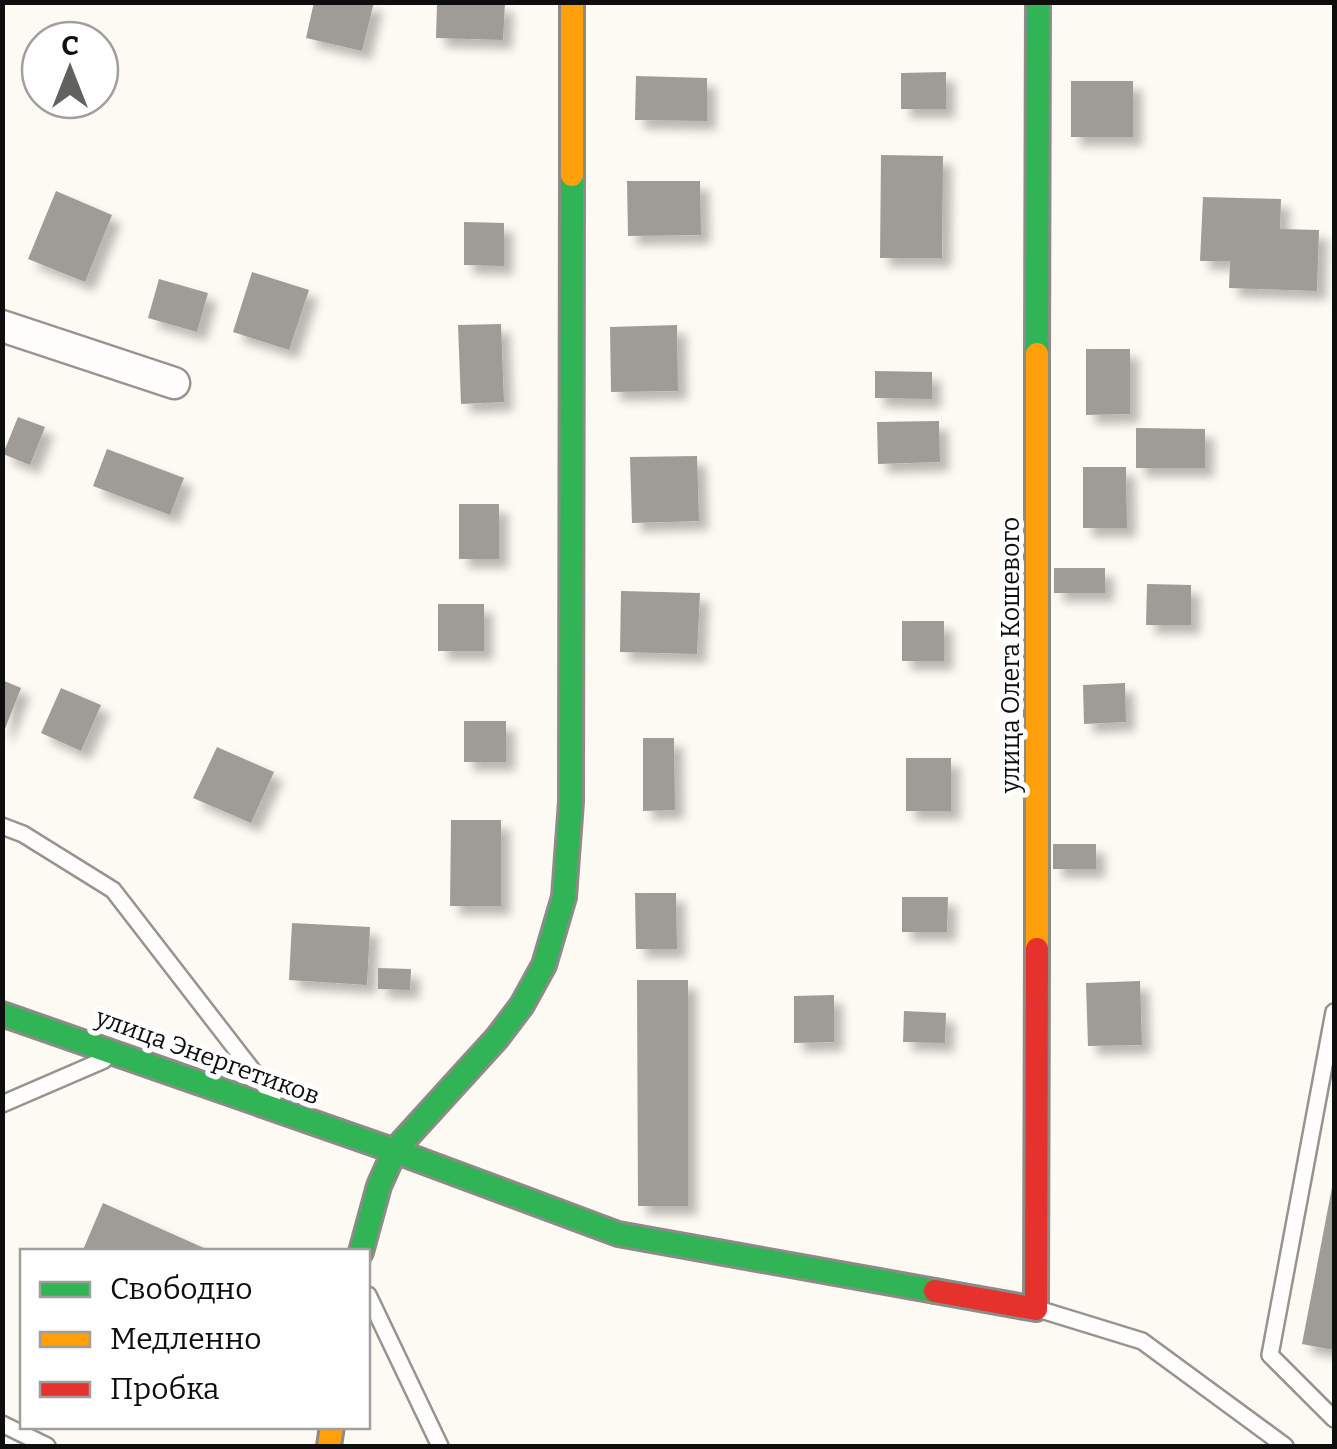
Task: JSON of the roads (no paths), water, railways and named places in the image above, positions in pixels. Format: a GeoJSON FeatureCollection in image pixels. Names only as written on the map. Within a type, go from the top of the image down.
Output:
{"type":"FeatureCollection","features":[{"type":"Feature","properties":{"kind":"street"},"geometry":{"type":"LineString","coordinates":[[362,1249],[368,1217],[394,1151],[490,1044],[532,990],[563,914],[571,858],[572,802],[572,2]]}},
{"type":"Feature","properties":{"kind":"street","name":"улица Олега Кошевого"},"geometry":{"type":"LineString","coordinates":[[1036,1308],[1038,2]]}},
{"type":"Feature","properties":{"kind":"street"},"geometry":{"type":"LineString","coordinates":[[2,326],[174,382]]}},
{"type":"Feature","properties":{"kind":"street","name":"улица Энергетиков"},"geometry":{"type":"LineString","coordinates":[[2,1014],[618,1234],[1036,1308]]}},
{"type":"Feature","properties":{"kind":"lane"},"geometry":{"type":"LineString","coordinates":[[2,826],[23,834],[113,890],[288,1116]]}},
{"type":"Feature","properties":{"kind":"lane"},"geometry":{"type":"LineString","coordinates":[[1334,1012],[1270,1355],[1334,1419]]}},
{"type":"Feature","properties":{"kind":"lane"},"geometry":{"type":"LineString","coordinates":[[2,1104],[120,1053]]}},
{"type":"Feature","properties":{"kind":"lane"},"geometry":{"type":"LineString","coordinates":[[370,1300],[440,1446]]}},
{"type":"Feature","properties":{"kind":"lane"},"geometry":{"type":"LineString","coordinates":[[1036,1308],[1142,1341],[1284,1446]]}},
{"type":"Feature","properties":{"kind":"lane"},"geometry":{"type":"LineString","coordinates":[[2,1424],[47,1446]]}}]}
